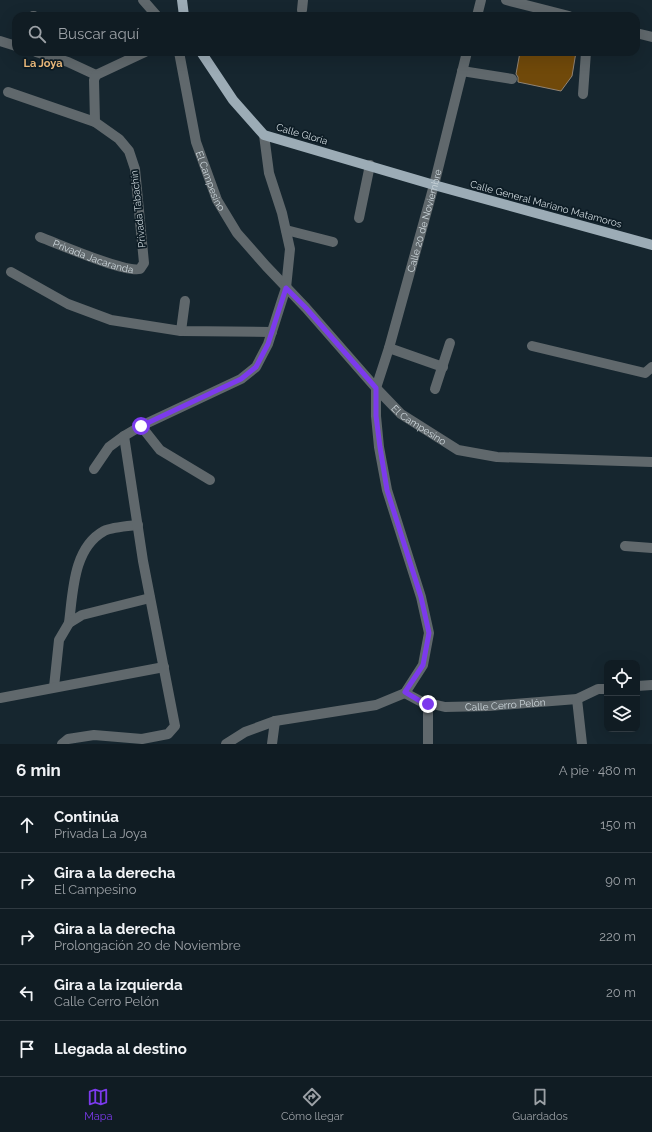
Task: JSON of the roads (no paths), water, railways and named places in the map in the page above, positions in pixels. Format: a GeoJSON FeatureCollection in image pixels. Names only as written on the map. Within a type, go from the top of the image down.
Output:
{"type":"FeatureCollection","features":[{"type":"Feature","properties":{"kind":"main road"},"geometry":{"type":"LineString","coordinates":[[182,0],[184,12]]}},
{"type":"Feature","properties":{"kind":"main road","name":"Calle Gloria"},"geometry":{"type":"LineString","coordinates":[[204,56],[233,100],[264,135],[434,185]]}},
{"type":"Feature","properties":{"kind":"main road","name":"Calle General Mariano Matamoros"},"geometry":{"type":"LineString","coordinates":[[434,185],[652,245]]}},
{"type":"Feature","properties":{"kind":"street"},"geometry":{"type":"LineString","coordinates":[[143,0],[154,12]]}},
{"type":"Feature","properties":{"kind":"street"},"geometry":{"type":"LineString","coordinates":[[478,12],[481,0]]}},
{"type":"Feature","properties":{"kind":"street"},"geometry":{"type":"LineString","coordinates":[[506,0],[553,12]]}},
{"type":"Feature","properties":{"kind":"street"},"geometry":{"type":"LineString","coordinates":[[640,34],[652,37]]}},
{"type":"Feature","properties":{"kind":"street"},"geometry":{"type":"LineString","coordinates":[[0,41],[12,45]]}},
{"type":"Feature","properties":{"kind":"street"},"geometry":{"type":"LineString","coordinates":[[95,122],[94,80],[96,75],[136,56]]}},
{"type":"Feature","properties":{"kind":"street","name":"El Campesino"},"geometry":{"type":"LineString","coordinates":[[180,56],[196,142],[217,200],[238,233],[401,414],[458,450],[497,457],[652,462]]}},
{"type":"Feature","properties":{"kind":"street","name":"Calle 20 de Noviembre"},"geometry":{"type":"LineString","coordinates":[[405,692],[423,665],[429,633],[421,597],[387,490],[376,416],[376,388],[389,348],[434,185],[466,56]]}},
{"type":"Feature","properties":{"kind":"street"},"geometry":{"type":"LineString","coordinates":[[583,94],[586,56]]}},
{"type":"Feature","properties":{"kind":"street"},"geometry":{"type":"LineString","coordinates":[[70,57],[96,75]]}},
{"type":"Feature","properties":{"kind":"street"},"geometry":{"type":"LineString","coordinates":[[462,71],[512,80]]}},
{"type":"Feature","properties":{"kind":"street","name":"Privada Tabachín"},"geometry":{"type":"LineString","coordinates":[[8,92],[95,122],[119,139],[128,151],[134,169],[144,262]]}},
{"type":"Feature","properties":{"kind":"street"},"geometry":{"type":"LineString","coordinates":[[94,469],[108,447],[124,436],[141,426],[241,379],[256,367],[268,344],[286,288],[290,249],[286,230],[269,173],[264,135]]}},
{"type":"Feature","properties":{"kind":"street"},"geometry":{"type":"LineString","coordinates":[[360,218],[370,165]]}},
{"type":"Feature","properties":{"kind":"street"},"geometry":{"type":"LineString","coordinates":[[286,230],[333,242]]}},
{"type":"Feature","properties":{"kind":"street","name":"Privada Jacaranda"},"geometry":{"type":"LineString","coordinates":[[40,237],[120,267],[140,270],[144,262]]}},
{"type":"Feature","properties":{"kind":"street"},"geometry":{"type":"LineString","coordinates":[[11,272],[68,304],[111,320],[181,331],[272,332]]}},
{"type":"Feature","properties":{"kind":"street"},"geometry":{"type":"LineString","coordinates":[[181,331],[185,301]]}},
{"type":"Feature","properties":{"kind":"street"},"geometry":{"type":"LineString","coordinates":[[435,389],[450,343]]}},
{"type":"Feature","properties":{"kind":"street"},"geometry":{"type":"LineString","coordinates":[[532,346],[645,373],[652,367]]}},
{"type":"Feature","properties":{"kind":"street"},"geometry":{"type":"LineString","coordinates":[[389,348],[442,367]]}},
{"type":"Feature","properties":{"kind":"street"},"geometry":{"type":"LineString","coordinates":[[141,426],[160,450],[210,480]]}},
{"type":"Feature","properties":{"kind":"street"},"geometry":{"type":"LineString","coordinates":[[62,744],[68,738],[94,735],[142,739],[168,734],[175,726],[150,598],[124,436]]}},
{"type":"Feature","properties":{"kind":"street"},"geometry":{"type":"LineString","coordinates":[[54,687],[59,640],[69,623],[75,579],[83,554],[93,538],[105,530],[138,525]]}},
{"type":"Feature","properties":{"kind":"street"},"geometry":{"type":"LineString","coordinates":[[625,546],[652,548]]}},
{"type":"Feature","properties":{"kind":"street"},"geometry":{"type":"LineString","coordinates":[[69,623],[82,615],[150,598]]}},
{"type":"Feature","properties":{"kind":"street"},"geometry":{"type":"LineString","coordinates":[[0,698],[164,667]]}},
{"type":"Feature","properties":{"kind":"street"},"geometry":{"type":"LineString","coordinates":[[640,686],[652,685]]}},
{"type":"Feature","properties":{"kind":"street","name":"Calle Cerro Pelón"},"geometry":{"type":"LineString","coordinates":[[405,692],[420,701],[445,707],[489,706],[578,698],[598,689],[604,689]]}},
{"type":"Feature","properties":{"kind":"street"},"geometry":{"type":"LineString","coordinates":[[226,744],[246,732],[275,721],[376,705],[405,692]]}},
{"type":"Feature","properties":{"kind":"street"},"geometry":{"type":"LineString","coordinates":[[578,698],[582,744]]}},
{"type":"Feature","properties":{"kind":"street"},"geometry":{"type":"LineString","coordinates":[[428,704],[428,744]]}},
{"type":"Feature","properties":{"kind":"street"},"geometry":{"type":"LineString","coordinates":[[272,744],[275,721]]}},
{"type":"Feature","properties":{"kind":"district","name":"La Joya"},"geometry":{"type":"Point","coordinates":[43,63]}}]}
